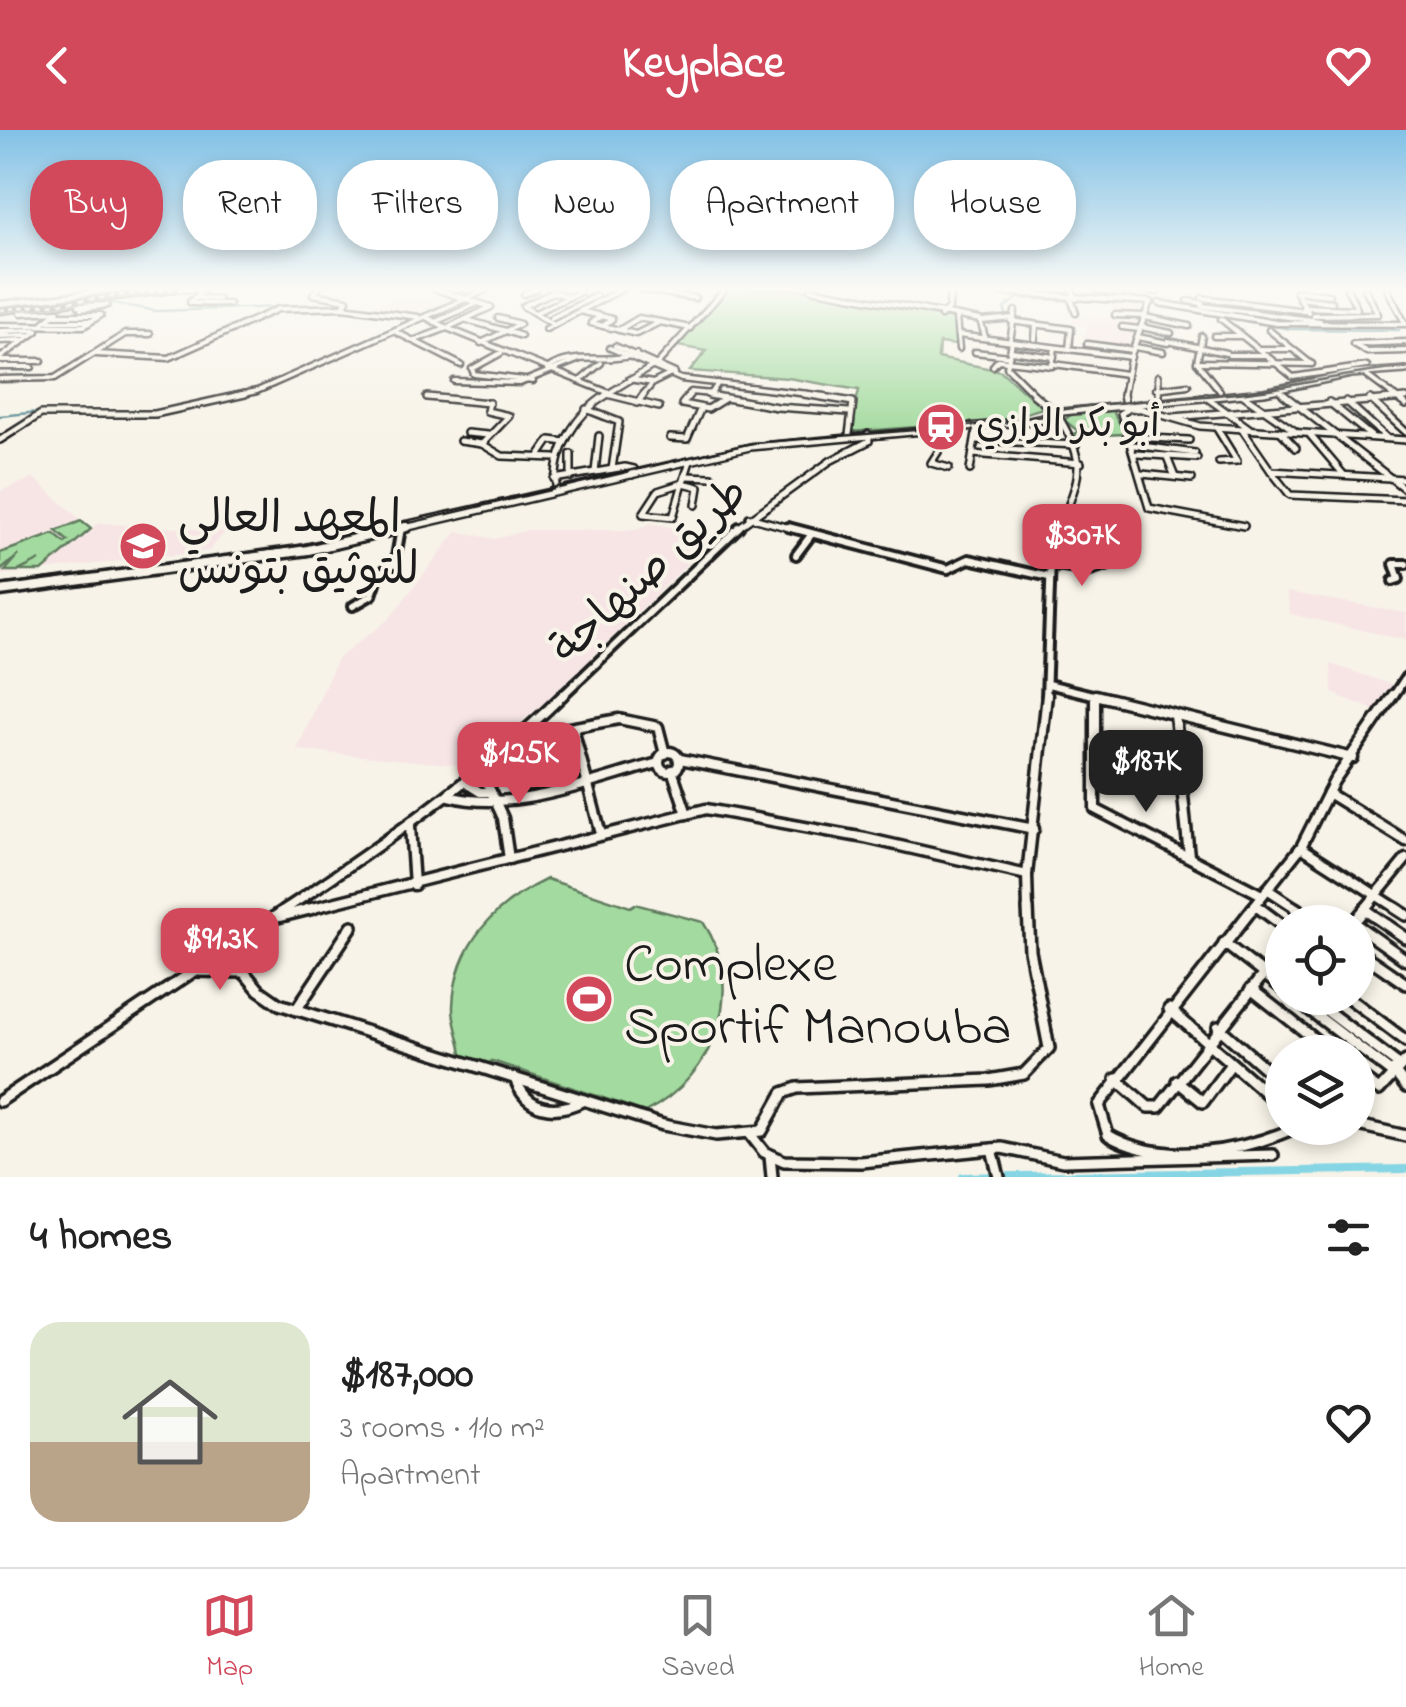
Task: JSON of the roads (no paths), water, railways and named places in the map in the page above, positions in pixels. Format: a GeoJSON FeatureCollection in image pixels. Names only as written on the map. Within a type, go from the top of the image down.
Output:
{"type":"FeatureCollection","features":[{"type":"Feature","properties":{"kind":"main road"},"geometry":{"type":"LineString","coordinates":[[1056,416],[1278,390],[1365,369],[1406,370]]}},
{"type":"Feature","properties":{"kind":"main road"},"geometry":{"type":"LineString","coordinates":[[0,589],[308,550],[555,486],[625,478],[750,447],[977,428],[1131,407]]}},
{"type":"Feature","properties":{"kind":"main road"},"geometry":{"type":"LineString","coordinates":[[203,564],[335,542],[555,486],[633,473],[734,448],[977,428]]}},
{"type":"Feature","properties":{"kind":"street"},"geometry":{"type":"LineString","coordinates":[[20,338],[24,340]]}},
{"type":"Feature","properties":{"kind":"street"},"geometry":{"type":"LineString","coordinates":[[1,368],[26,338]]}},
{"type":"Feature","properties":{"kind":"street"},"geometry":{"type":"LineString","coordinates":[[1,368],[55,378],[120,338]]}},
{"type":"Feature","properties":{"kind":"street"},"geometry":{"type":"LineString","coordinates":[[96,354],[169,358],[213,338]]}},
{"type":"Feature","properties":{"kind":"street"},"geometry":{"type":"LineString","coordinates":[[0,440],[41,414],[155,414],[252,393],[377,338]]}},
{"type":"Feature","properties":{"kind":"street"},"geometry":{"type":"LineString","coordinates":[[407,338],[461,365]]}},
{"type":"Feature","properties":{"kind":"street"},"geometry":{"type":"LineString","coordinates":[[413,341],[421,338]]}},
{"type":"Feature","properties":{"kind":"street"},"geometry":{"type":"LineString","coordinates":[[468,338],[605,393],[659,408]]}},
{"type":"Feature","properties":{"kind":"street"},"geometry":{"type":"LineString","coordinates":[[481,344],[493,338]]}},
{"type":"Feature","properties":{"kind":"street"},"geometry":{"type":"LineString","coordinates":[[555,486],[555,458],[586,409],[605,393],[656,365],[682,338]]}},
{"type":"Feature","properties":{"kind":"street"},"geometry":{"type":"LineString","coordinates":[[958,338],[959,349]]}},
{"type":"Feature","properties":{"kind":"street"},"geometry":{"type":"LineString","coordinates":[[993,338],[1069,350],[1133,351]]}},
{"type":"Feature","properties":{"kind":"street"},"geometry":{"type":"LineString","coordinates":[[226,951],[269,999],[296,1010],[690,1132],[750,1134],[768,1128],[783,1093],[797,1088],[989,1080],[1024,1074],[1042,1062],[1050,1048],[1030,950],[1027,875],[1048,684],[1048,577],[1081,462],[1076,445],[1056,416],[1013,379],[1011,338]]}},
{"type":"Feature","properties":{"kind":"street"},"geometry":{"type":"LineString","coordinates":[[1069,350],[1071,338]]}},
{"type":"Feature","properties":{"kind":"street"},"geometry":{"type":"LineString","coordinates":[[1138,338],[1122,394],[1131,407],[1131,437],[1152,510],[1244,526]]}},
{"type":"Feature","properties":{"kind":"street"},"geometry":{"type":"LineString","coordinates":[[1143,338],[1265,355]]}},
{"type":"Feature","properties":{"kind":"street"},"geometry":{"type":"LineString","coordinates":[[1087,344],[1163,354],[1170,338]]}},
{"type":"Feature","properties":{"kind":"street"},"geometry":{"type":"LineString","coordinates":[[1197,362],[1202,338]]}},
{"type":"Feature","properties":{"kind":"street"},"geometry":{"type":"LineString","coordinates":[[1244,338],[1258,348],[1293,348]]}},
{"type":"Feature","properties":{"kind":"street"},"geometry":{"type":"LineString","coordinates":[[1246,338],[1290,376],[1365,369],[1396,398],[1406,402]]}},
{"type":"Feature","properties":{"kind":"street"},"geometry":{"type":"LineString","coordinates":[[1279,338],[1323,373]]}},
{"type":"Feature","properties":{"kind":"street"},"geometry":{"type":"LineString","coordinates":[[1406,342],[1354,344],[1369,352],[1406,351]]}},
{"type":"Feature","properties":{"kind":"street"},"geometry":{"type":"LineString","coordinates":[[612,347],[673,374],[849,399],[853,402],[849,412]]}},
{"type":"Feature","properties":{"kind":"street"},"geometry":{"type":"LineString","coordinates":[[1054,361],[1055,348]]}},
{"type":"Feature","properties":{"kind":"street"},"geometry":{"type":"LineString","coordinates":[[501,352],[472,369],[474,374],[533,382]]}},
{"type":"Feature","properties":{"kind":"street"},"geometry":{"type":"LineString","coordinates":[[975,352],[1080,364],[1126,374]]}},
{"type":"Feature","properties":{"kind":"street"},"geometry":{"type":"LineString","coordinates":[[1226,352],[1237,363]]}},
{"type":"Feature","properties":{"kind":"street"},"geometry":{"type":"LineString","coordinates":[[454,381],[504,388],[533,382],[550,370],[580,359],[601,362],[633,356]]}},
{"type":"Feature","properties":{"kind":"street"},"geometry":{"type":"LineString","coordinates":[[993,366],[995,361],[1009,356],[1054,361]]}},
{"type":"Feature","properties":{"kind":"street"},"geometry":{"type":"LineString","coordinates":[[1,368],[42,361]]}},
{"type":"Feature","properties":{"kind":"street"},"geometry":{"type":"LineString","coordinates":[[580,382],[601,362]]}},
{"type":"Feature","properties":{"kind":"street"},"geometry":{"type":"LineString","coordinates":[[1197,362],[1312,364]]}},
{"type":"Feature","properties":{"kind":"street"},"geometry":{"type":"LineString","coordinates":[[1197,362],[1220,391]]}},
{"type":"Feature","properties":{"kind":"street"},"geometry":{"type":"LineString","coordinates":[[1,368],[32,366]]}},
{"type":"Feature","properties":{"kind":"street"},"geometry":{"type":"LineString","coordinates":[[1,368],[13,367]]}},
{"type":"Feature","properties":{"kind":"street"},"geometry":{"type":"LineString","coordinates":[[1340,369],[1351,374]]}},
{"type":"Feature","properties":{"kind":"street"},"geometry":{"type":"LineString","coordinates":[[629,379],[653,382],[673,374]]}},
{"type":"Feature","properties":{"kind":"street"},"geometry":{"type":"LineString","coordinates":[[1158,376],[1159,401]]}},
{"type":"Feature","properties":{"kind":"street"},"geometry":{"type":"LineString","coordinates":[[637,403],[653,382]]}},
{"type":"Feature","properties":{"kind":"street"},"geometry":{"type":"LineString","coordinates":[[709,395],[718,383]]}},
{"type":"Feature","properties":{"kind":"street"},"geometry":{"type":"LineString","coordinates":[[1156,389],[1188,385]]}},
{"type":"Feature","properties":{"kind":"street"},"geometry":{"type":"LineString","coordinates":[[1278,390],[1406,490]]}},
{"type":"Feature","properties":{"kind":"street"},"geometry":{"type":"LineString","coordinates":[[725,398],[708,409],[682,404],[691,392],[849,412]]}},
{"type":"Feature","properties":{"kind":"street"},"geometry":{"type":"LineString","coordinates":[[1242,395],[1296,432]]}},
{"type":"Feature","properties":{"kind":"street"},"geometry":{"type":"LineString","coordinates":[[426,397],[491,403],[486,411],[509,417],[482,444]]}},
{"type":"Feature","properties":{"kind":"street"},"geometry":{"type":"LineString","coordinates":[[1206,397],[1246,429],[1290,494],[1406,500]]}},
{"type":"Feature","properties":{"kind":"street"},"geometry":{"type":"LineString","coordinates":[[1166,418],[1396,398]]}},
{"type":"Feature","properties":{"kind":"street"},"geometry":{"type":"LineString","coordinates":[[1369,399],[1406,432]]}},
{"type":"Feature","properties":{"kind":"street"},"geometry":{"type":"LineString","coordinates":[[1346,400],[1388,439]]}},
{"type":"Feature","properties":{"kind":"street"},"geometry":{"type":"LineString","coordinates":[[1329,402],[1373,438]]}},
{"type":"Feature","properties":{"kind":"street"},"geometry":{"type":"LineString","coordinates":[[1131,407],[1216,427],[1406,440]]}},
{"type":"Feature","properties":{"kind":"street"},"geometry":{"type":"LineString","coordinates":[[670,438],[686,439],[701,408]]}},
{"type":"Feature","properties":{"kind":"street"},"geometry":{"type":"LineString","coordinates":[[586,409],[619,422],[612,468]]}},
{"type":"Feature","properties":{"kind":"street"},"geometry":{"type":"LineString","coordinates":[[849,412],[865,438]]}},
{"type":"Feature","properties":{"kind":"street"},"geometry":{"type":"LineString","coordinates":[[1216,427],[1237,461],[1219,462]]}},
{"type":"Feature","properties":{"kind":"street"},"geometry":{"type":"LineString","coordinates":[[970,470],[977,428]]}},
{"type":"Feature","properties":{"kind":"street"},"geometry":{"type":"LineString","coordinates":[[945,431],[930,463],[950,468]]}},
{"type":"Feature","properties":{"kind":"street"},"geometry":{"type":"LineString","coordinates":[[1280,431],[1296,448]]}},
{"type":"Feature","properties":{"kind":"street"},"geometry":{"type":"LineString","coordinates":[[467,433],[490,436]]}},
{"type":"Feature","properties":{"kind":"street"},"geometry":{"type":"LineString","coordinates":[[1309,433],[1345,476]]}},
{"type":"Feature","properties":{"kind":"street"},"geometry":{"type":"LineString","coordinates":[[1008,434],[1010,443]]}},
{"type":"Feature","properties":{"kind":"street"},"geometry":{"type":"LineString","coordinates":[[595,472],[599,436]]}},
{"type":"Feature","properties":{"kind":"street"},"geometry":{"type":"LineString","coordinates":[[1131,437],[1189,440]]}},
{"type":"Feature","properties":{"kind":"street","name":"طريق صنهاجة"},"geometry":{"type":"LineString","coordinates":[[0,1101],[410,826],[520,737],[750,518],[865,438]]}},
{"type":"Feature","properties":{"kind":"street"},"geometry":{"type":"LineString","coordinates":[[538,458],[550,440],[565,442]]}},
{"type":"Feature","properties":{"kind":"street"},"geometry":{"type":"LineString","coordinates":[[976,440],[1076,445]]}},
{"type":"Feature","properties":{"kind":"street"},"geometry":{"type":"LineString","coordinates":[[460,441],[482,444],[502,456],[555,458]]}},
{"type":"Feature","properties":{"kind":"street"},"geometry":{"type":"LineString","coordinates":[[612,468],[613,442]]}},
{"type":"Feature","properties":{"kind":"street"},"geometry":{"type":"LineString","coordinates":[[1134,445],[1192,456],[1137,454]]}},
{"type":"Feature","properties":{"kind":"street"},"geometry":{"type":"LineString","coordinates":[[571,454],[571,476]]}},
{"type":"Feature","properties":{"kind":"street"},"geometry":{"type":"LineString","coordinates":[[974,454],[1081,462]]}},
{"type":"Feature","properties":{"kind":"street"},"geometry":{"type":"LineString","coordinates":[[1167,457],[1176,478]]}},
{"type":"Feature","properties":{"kind":"street"},"geometry":{"type":"LineString","coordinates":[[690,462],[686,479],[673,518],[642,514],[658,487],[686,479],[712,476]]}},
{"type":"Feature","properties":{"kind":"street"},"geometry":{"type":"LineString","coordinates":[[555,486],[571,476],[631,468],[633,473],[625,478]]}},
{"type":"Feature","properties":{"kind":"street"},"geometry":{"type":"LineString","coordinates":[[1271,471],[1406,479]]}},
{"type":"Feature","properties":{"kind":"street"},"geometry":{"type":"LineString","coordinates":[[1142,474],[1192,479]]}},
{"type":"Feature","properties":{"kind":"street"},"geometry":{"type":"LineString","coordinates":[[686,479],[701,488],[696,505]]}},
{"type":"Feature","properties":{"kind":"street"},"geometry":{"type":"LineString","coordinates":[[750,518],[948,570],[969,559],[1048,577]]}},
{"type":"Feature","properties":{"kind":"street"},"geometry":{"type":"LineString","coordinates":[[354,606],[372,595],[380,574],[395,563],[401,528]]}},
{"type":"Feature","properties":{"kind":"street"},"geometry":{"type":"LineString","coordinates":[[796,555],[811,535]]}},
{"type":"Feature","properties":{"kind":"street"},"geometry":{"type":"LineString","coordinates":[[1050,565],[1090,571],[1109,564]]}},
{"type":"Feature","properties":{"kind":"street"},"geometry":{"type":"LineString","coordinates":[[1393,582],[1400,577],[1394,564],[1406,564]]}},
{"type":"Feature","properties":{"kind":"street"},"geometry":{"type":"LineString","coordinates":[[1265,1139],[1245,1146],[1161,1150],[1123,1146],[1108,1135],[1098,1116],[1104,1093],[1301,848],[1328,793],[1406,677]]}},
{"type":"Feature","properties":{"kind":"street"},"geometry":{"type":"LineString","coordinates":[[1048,684],[1353,758]]}},
{"type":"Feature","properties":{"kind":"street"},"geometry":{"type":"LineString","coordinates":[[1095,696],[1094,807],[1287,905]]}},
{"type":"Feature","properties":{"kind":"street"},"geometry":{"type":"LineString","coordinates":[[1176,715],[1189,857]]}},
{"type":"Feature","properties":{"kind":"street"},"geometry":{"type":"LineString","coordinates":[[520,737],[618,719],[658,728],[665,754]]}},
{"type":"Feature","properties":{"kind":"street"},"geometry":{"type":"LineString","coordinates":[[573,730],[602,835]]}},
{"type":"Feature","properties":{"kind":"street"},"geometry":{"type":"LineString","coordinates":[[665,754],[1034,830]]}},
{"type":"Feature","properties":{"kind":"street"},"geometry":{"type":"LineString","coordinates":[[449,796],[464,801],[587,781],[658,762],[665,754]]}},
{"type":"Feature","properties":{"kind":"street"},"geometry":{"type":"LineString","coordinates":[[672,770],[680,759]]}},
{"type":"Feature","properties":{"kind":"street"},"geometry":{"type":"LineString","coordinates":[[658,762],[662,769],[672,770]]}},
{"type":"Feature","properties":{"kind":"street"},"geometry":{"type":"LineString","coordinates":[[481,770],[494,796],[509,859]]}},
{"type":"Feature","properties":{"kind":"street"},"geometry":{"type":"LineString","coordinates":[[672,770],[687,814]]}},
{"type":"Feature","properties":{"kind":"street"},"geometry":{"type":"LineString","coordinates":[[465,783],[494,796]]}},
{"type":"Feature","properties":{"kind":"street"},"geometry":{"type":"LineString","coordinates":[[1328,793],[1406,841]]}},
{"type":"Feature","properties":{"kind":"street"},"geometry":{"type":"LineString","coordinates":[[272,919],[687,814],[726,810],[1027,875]]}},
{"type":"Feature","properties":{"kind":"street"},"geometry":{"type":"LineString","coordinates":[[410,826],[414,885]]}},
{"type":"Feature","properties":{"kind":"street"},"geometry":{"type":"LineString","coordinates":[[1301,848],[1406,916]]}},
{"type":"Feature","properties":{"kind":"street"},"geometry":{"type":"LineString","coordinates":[[1369,905],[1406,859]]}},
{"type":"Feature","properties":{"kind":"street"},"geometry":{"type":"LineString","coordinates":[[1255,905],[1265,912]]}},
{"type":"Feature","properties":{"kind":"street"},"geometry":{"type":"LineString","coordinates":[[1375,917],[1406,938]]}},
{"type":"Feature","properties":{"kind":"street"},"geometry":{"type":"LineString","coordinates":[[296,1010],[352,926]]}},
{"type":"Feature","properties":{"kind":"street"},"geometry":{"type":"LineString","coordinates":[[243,972],[247,935]]}},
{"type":"Feature","properties":{"kind":"street"},"geometry":{"type":"LineString","coordinates":[[1375,938],[1406,960]]}},
{"type":"Feature","properties":{"kind":"street"},"geometry":{"type":"LineString","coordinates":[[1116,1079],[1152,1109],[1160,1106],[1206,1042],[1264,974],[1224,943]]}},
{"type":"Feature","properties":{"kind":"street"},"geometry":{"type":"LineString","coordinates":[[1375,963],[1406,984]]}},
{"type":"Feature","properties":{"kind":"street"},"geometry":{"type":"LineString","coordinates":[[196,971],[243,972]]}},
{"type":"Feature","properties":{"kind":"street"},"geometry":{"type":"LineString","coordinates":[[1251,989],[1307,1035]]}},
{"type":"Feature","properties":{"kind":"street"},"geometry":{"type":"LineString","coordinates":[[1170,1010],[1265,1093]]}},
{"type":"Feature","properties":{"kind":"street"},"geometry":{"type":"LineString","coordinates":[[1320,1015],[1398,1067]]}},
{"type":"Feature","properties":{"kind":"street"},"geometry":{"type":"LineString","coordinates":[[1332,1015],[1398,1067],[1406,1087]]}},
{"type":"Feature","properties":{"kind":"street"},"geometry":{"type":"LineString","coordinates":[[1372,1015],[1406,1041]]}},
{"type":"Feature","properties":{"kind":"street"},"geometry":{"type":"LineString","coordinates":[[1218,1028],[1265,1068]]}},
{"type":"Feature","properties":{"kind":"street"},"geometry":{"type":"LineString","coordinates":[[1177,1081],[1203,1102],[1231,1064]]}},
{"type":"Feature","properties":{"kind":"street"},"geometry":{"type":"LineString","coordinates":[[1375,1087],[1379,1090],[1398,1067]]}},
{"type":"Feature","properties":{"kind":"street"},"geometry":{"type":"LineString","coordinates":[[514,1078],[526,1100],[550,1110],[567,1110],[585,1099]]}},
{"type":"Feature","properties":{"kind":"street"},"geometry":{"type":"LineString","coordinates":[[1375,1129],[1406,1136]]}},
{"type":"Feature","properties":{"kind":"street"},"geometry":{"type":"LineString","coordinates":[[750,1134],[771,1166],[784,1161],[861,1162],[993,1153],[1063,1161],[1274,1156]]}},
{"type":"Feature","properties":{"kind":"street"},"geometry":{"type":"LineString","coordinates":[[993,1153],[998,1177]]}},
{"type":"Feature","properties":{"kind":"waterway"},"geometry":{"type":"LineString","coordinates":[[304,368],[370,338]]}},
{"type":"Feature","properties":{"kind":"waterway"},"geometry":{"type":"LineString","coordinates":[[0,416],[39,412]]}},
{"type":"Feature","properties":{"kind":"waterway"},"geometry":{"type":"LineString","coordinates":[[963,1177],[1406,1169]]}},
{"type":"Feature","properties":{"kind":"tram line"},"geometry":{"type":"LineString","coordinates":[[0,585],[290,547],[752,443],[1003,423],[1067,409],[1230,394],[1406,368]]}},
{"type":"Feature","properties":{"kind":"place","name":"أبو بكر الرازي"},"geometry":{"type":"Point","coordinates":[941,427]}},
{"type":"Feature","properties":{"kind":"place","name":"المعهد العالي للتوثيق بتونس"},"geometry":{"type":"Point","coordinates":[143,546]}},
{"type":"Feature","properties":{"kind":"place","name":"Complexe Sportif Manouba"},"geometry":{"type":"Point","coordinates":[589,999]}}]}
